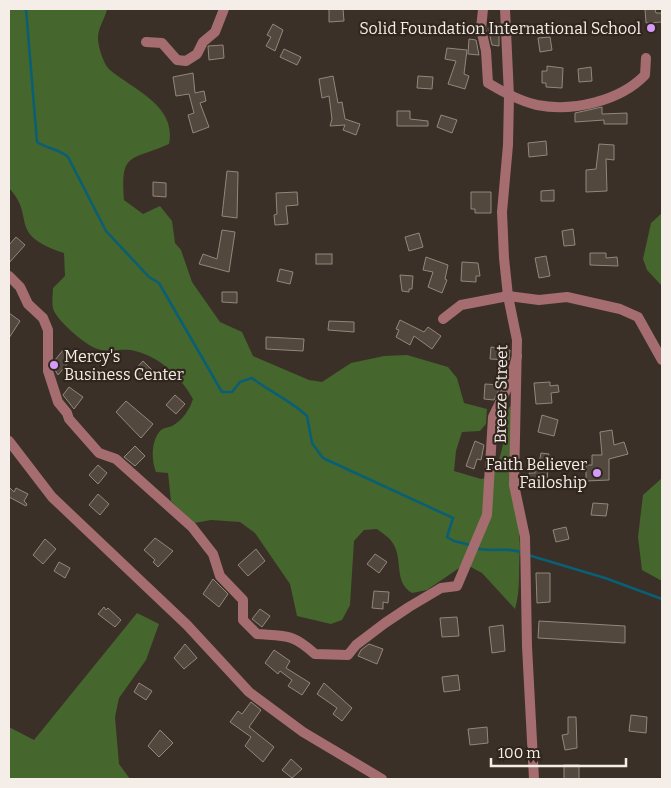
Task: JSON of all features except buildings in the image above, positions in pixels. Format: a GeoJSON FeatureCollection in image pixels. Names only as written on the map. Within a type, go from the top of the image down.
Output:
{"type":"FeatureCollection","features":[{"type":"Feature","properties":{"kind":"street"},"geometry":{"type":"LineString","coordinates":[[146,42],[162,44],[177,60],[186,61],[197,54],[203,42],[215,32],[224,9]]}},
{"type":"Feature","properties":{"kind":"street"},"geometry":{"type":"LineString","coordinates":[[483,9],[481,29],[486,51],[488,83],[509,96],[537,105],[564,106],[596,102],[633,88],[645,75],[646,58]]}},
{"type":"Feature","properties":{"kind":"street","name":"Breeze Street"},"geometry":{"type":"LineString","coordinates":[[505,9],[509,96],[508,145],[502,212],[508,296],[517,340],[514,485],[525,537],[534,779]]}},
{"type":"Feature","properties":{"kind":"street"},"geometry":{"type":"LineString","coordinates":[[9,276],[20,287],[28,304],[43,318],[48,330],[48,371],[58,402],[68,413],[69,419],[99,453],[116,460],[192,527],[212,554],[220,576],[243,600],[243,620],[257,634],[288,636],[300,640],[315,654],[348,655],[356,645],[401,612],[441,588],[456,586],[487,515],[493,417],[509,384],[517,356]]}},
{"type":"Feature","properties":{"kind":"street"},"geometry":{"type":"LineString","coordinates":[[442,320],[461,305],[508,296],[539,300],[567,297],[620,309],[638,318],[662,360]]}},
{"type":"Feature","properties":{"kind":"street"},"geometry":{"type":"LineString","coordinates":[[9,441],[52,497],[187,625],[249,692],[303,732],[382,779]]}},
{"type":"Feature","properties":{"kind":"green space"},"geometry":{"type":"Polygon","coordinates":[[[9,9],[107,9],[98,38],[100,51],[106,64],[110,70],[152,100],[167,119],[170,131],[169,144],[137,156],[126,165],[123,184],[124,200],[143,214],[160,206],[172,221],[175,243],[181,250],[192,282],[220,322],[242,332],[253,356],[309,380],[322,382],[351,363],[384,356],[407,355],[448,367],[457,378],[464,403],[487,409],[486,424],[480,431],[462,432],[456,451],[454,471],[481,479],[490,477],[495,470],[501,453],[506,410],[512,405],[520,548],[519,586],[515,609],[482,573],[465,564],[427,590],[412,593],[406,588],[400,577],[396,549],[392,542],[377,529],[364,530],[354,541],[350,605],[342,620],[331,624],[297,616],[290,584],[255,533],[240,522],[211,520],[194,523],[171,501],[168,473],[156,472],[154,467],[155,439],[161,430],[176,424],[182,418],[188,411],[193,399],[176,376],[153,358],[131,350],[101,350],[95,348],[82,340],[62,322],[54,311],[52,300],[53,288],[65,276],[64,253],[46,246],[28,232],[21,208],[9,188],[9,9]]]}},
{"type":"Feature","properties":{"kind":"green space"},"geometry":{"type":"Polygon","coordinates":[[[662,213],[662,286],[647,270],[643,259],[651,223],[662,213]]]}},
{"type":"Feature","properties":{"kind":"green space"},"geometry":{"type":"Polygon","coordinates":[[[662,478],[662,581],[642,570],[638,537],[643,495],[662,478]]]}},
{"type":"Feature","properties":{"kind":"green space"},"geometry":{"type":"Polygon","coordinates":[[[137,613],[159,624],[146,660],[119,698],[115,717],[119,764],[130,779],[9,779],[9,727],[34,740],[137,613]]]}},
{"type":"Feature","properties":{"kind":"waterway"},"geometry":{"type":"LineString","coordinates":[[26,9],[37,142],[68,157],[106,231],[149,277],[159,283],[222,392],[232,392],[240,382],[252,378],[294,405],[307,416],[312,443],[323,458],[453,518],[447,537],[470,545]]}},
{"type":"Feature","properties":{"kind":"waterway"},"geometry":{"type":"LineString","coordinates":[[475,548],[512,550],[523,553]]}},
{"type":"Feature","properties":{"kind":"waterway"},"geometry":{"type":"LineString","coordinates":[[528,555],[605,578],[662,599]]}},
{"type":"Feature","properties":{"kind":"place","name":"Solid Foundation International School"},"geometry":{"type":"Point","coordinates":[651,28]}},
{"type":"Feature","properties":{"kind":"place","name":"Mercy's Business Center"},"geometry":{"type":"Point","coordinates":[54,365]}},
{"type":"Feature","properties":{"kind":"place","name":"Faith Believer Failoship"},"geometry":{"type":"Point","coordinates":[597,473]}}]}
